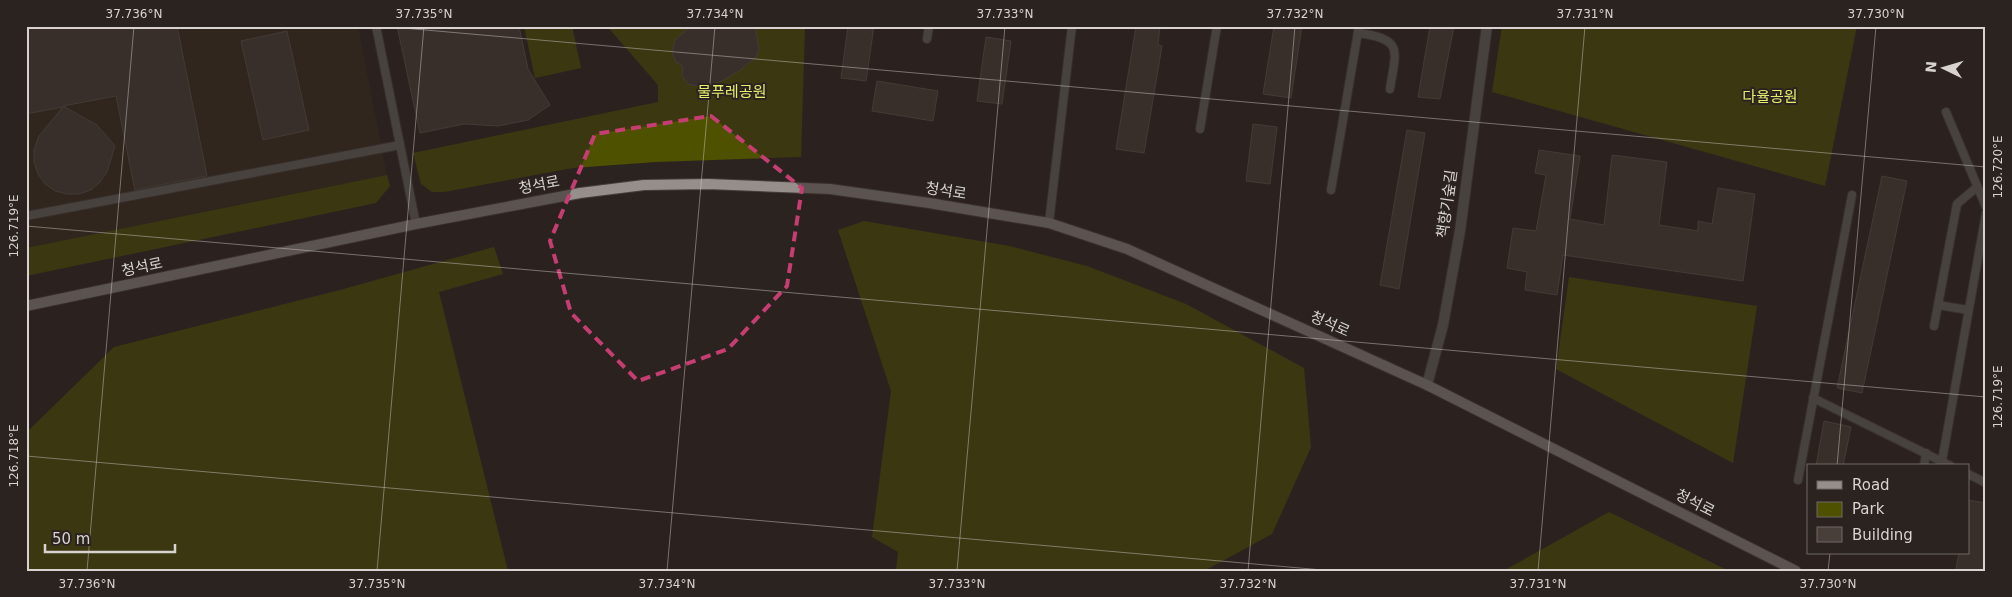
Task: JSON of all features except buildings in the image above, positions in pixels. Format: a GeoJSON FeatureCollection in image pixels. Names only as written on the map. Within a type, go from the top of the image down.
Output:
{"type":"FeatureCollection","features":[{"type":"Feature","properties":{"kind":"main road","name":"청석로"},"geometry":{"type":"LineString","coordinates":[[26,306],[416,224],[580,193],[644,185],[708,184],[830,189],[1049,223],[1127,249],[1427,385],[1796,571]]}},
{"type":"Feature","properties":{"kind":"street","name":"책향기숲길"},"geometry":{"type":"LineString","coordinates":[[1427,385],[1443,325],[1460,231],[1487,26]]}},
{"type":"Feature","properties":{"kind":"lane"},"geometry":{"type":"LineString","coordinates":[[376,26],[416,224]]}},
{"type":"Feature","properties":{"kind":"lane"},"geometry":{"type":"LineString","coordinates":[[927,39],[929,26]]}},
{"type":"Feature","properties":{"kind":"lane"},"geometry":{"type":"LineString","coordinates":[[1049,223],[1072,26]]}},
{"type":"Feature","properties":{"kind":"lane"},"geometry":{"type":"LineString","coordinates":[[1200,129],[1217,26]]}},
{"type":"Feature","properties":{"kind":"lane"},"geometry":{"type":"LineString","coordinates":[[1331,190],[1359,30],[1378,36],[1391,43],[1396,53],[1390,89]]}},
{"type":"Feature","properties":{"kind":"lane"},"geometry":{"type":"LineString","coordinates":[[1946,112],[1986,207]]}},
{"type":"Feature","properties":{"kind":"lane"},"geometry":{"type":"LineString","coordinates":[[26,216],[400,145]]}},
{"type":"Feature","properties":{"kind":"lane"},"geometry":{"type":"LineString","coordinates":[[1934,326],[1957,204],[1978,187]]}},
{"type":"Feature","properties":{"kind":"lane"},"geometry":{"type":"LineString","coordinates":[[1798,480],[1852,195]]}},
{"type":"Feature","properties":{"kind":"lane"},"geometry":{"type":"LineString","coordinates":[[1942,461],[1986,213]]}},
{"type":"Feature","properties":{"kind":"lane"},"geometry":{"type":"LineString","coordinates":[[1938,305],[1968,310]]}},
{"type":"Feature","properties":{"kind":"lane"},"geometry":{"type":"LineString","coordinates":[[1813,398],[1947,464]]}},
{"type":"Feature","properties":{"kind":"lane"},"geometry":{"type":"LineString","coordinates":[[1924,464],[1926,453]]}},
{"type":"Feature","properties":{"kind":"lane"},"geometry":{"type":"LineString","coordinates":[[1970,475],[1986,483]]}},
{"type":"Feature","properties":{"kind":"highlighted area"},"geometry":{"type":"Polygon","coordinates":[[[711,116],[802,188],[787,286],[728,349],[638,381],[571,313],[550,241],[595,134],[711,116]]]}},
{"type":"Feature","properties":{"kind":"shaded area"},"geometry":{"type":"Polygon","coordinates":[[[26,26],[358,26],[387,175],[26,248],[26,26]]]}},
{"type":"Feature","properties":{"kind":"green space"},"geometry":{"type":"Polygon","coordinates":[[[524,26],[572,26],[581,68],[535,78],[524,26]]]}},
{"type":"Feature","properties":{"kind":"green space","name":"물푸레공원"},"geometry":{"type":"Polygon","coordinates":[[[607,26],[805,26],[801,157],[656,162],[573,168],[444,192],[432,192],[421,184],[413,153],[658,102],[658,85],[607,26]]]}},
{"type":"Feature","properties":{"kind":"green space","name":"다율공원"},"geometry":{"type":"Polygon","coordinates":[[[1502,26],[1857,26],[1825,186],[1492,92],[1502,26]]]}},
{"type":"Feature","properties":{"kind":"green space"},"geometry":{"type":"Polygon","coordinates":[[[387,175],[390,186],[376,203],[26,276],[26,248],[387,175]]]}},
{"type":"Feature","properties":{"kind":"green space"},"geometry":{"type":"Polygon","coordinates":[[[864,221],[1009,246],[1087,266],[1186,304],[1304,368],[1311,447],[1272,534],[1204,571],[896,571],[898,552],[872,537],[891,391],[838,230],[864,221]]]}},
{"type":"Feature","properties":{"kind":"green space"},"geometry":{"type":"Polygon","coordinates":[[[494,247],[503,274],[439,292],[508,571],[26,571],[26,433],[114,347],[340,290],[494,247]]]}},
{"type":"Feature","properties":{"kind":"green space"},"geometry":{"type":"Polygon","coordinates":[[[1569,277],[1757,306],[1733,463],[1556,369],[1569,277]]]}},
{"type":"Feature","properties":{"kind":"green space"},"geometry":{"type":"Polygon","coordinates":[[[1609,512],[1729,571],[1503,571],[1609,512]]]}}]}
